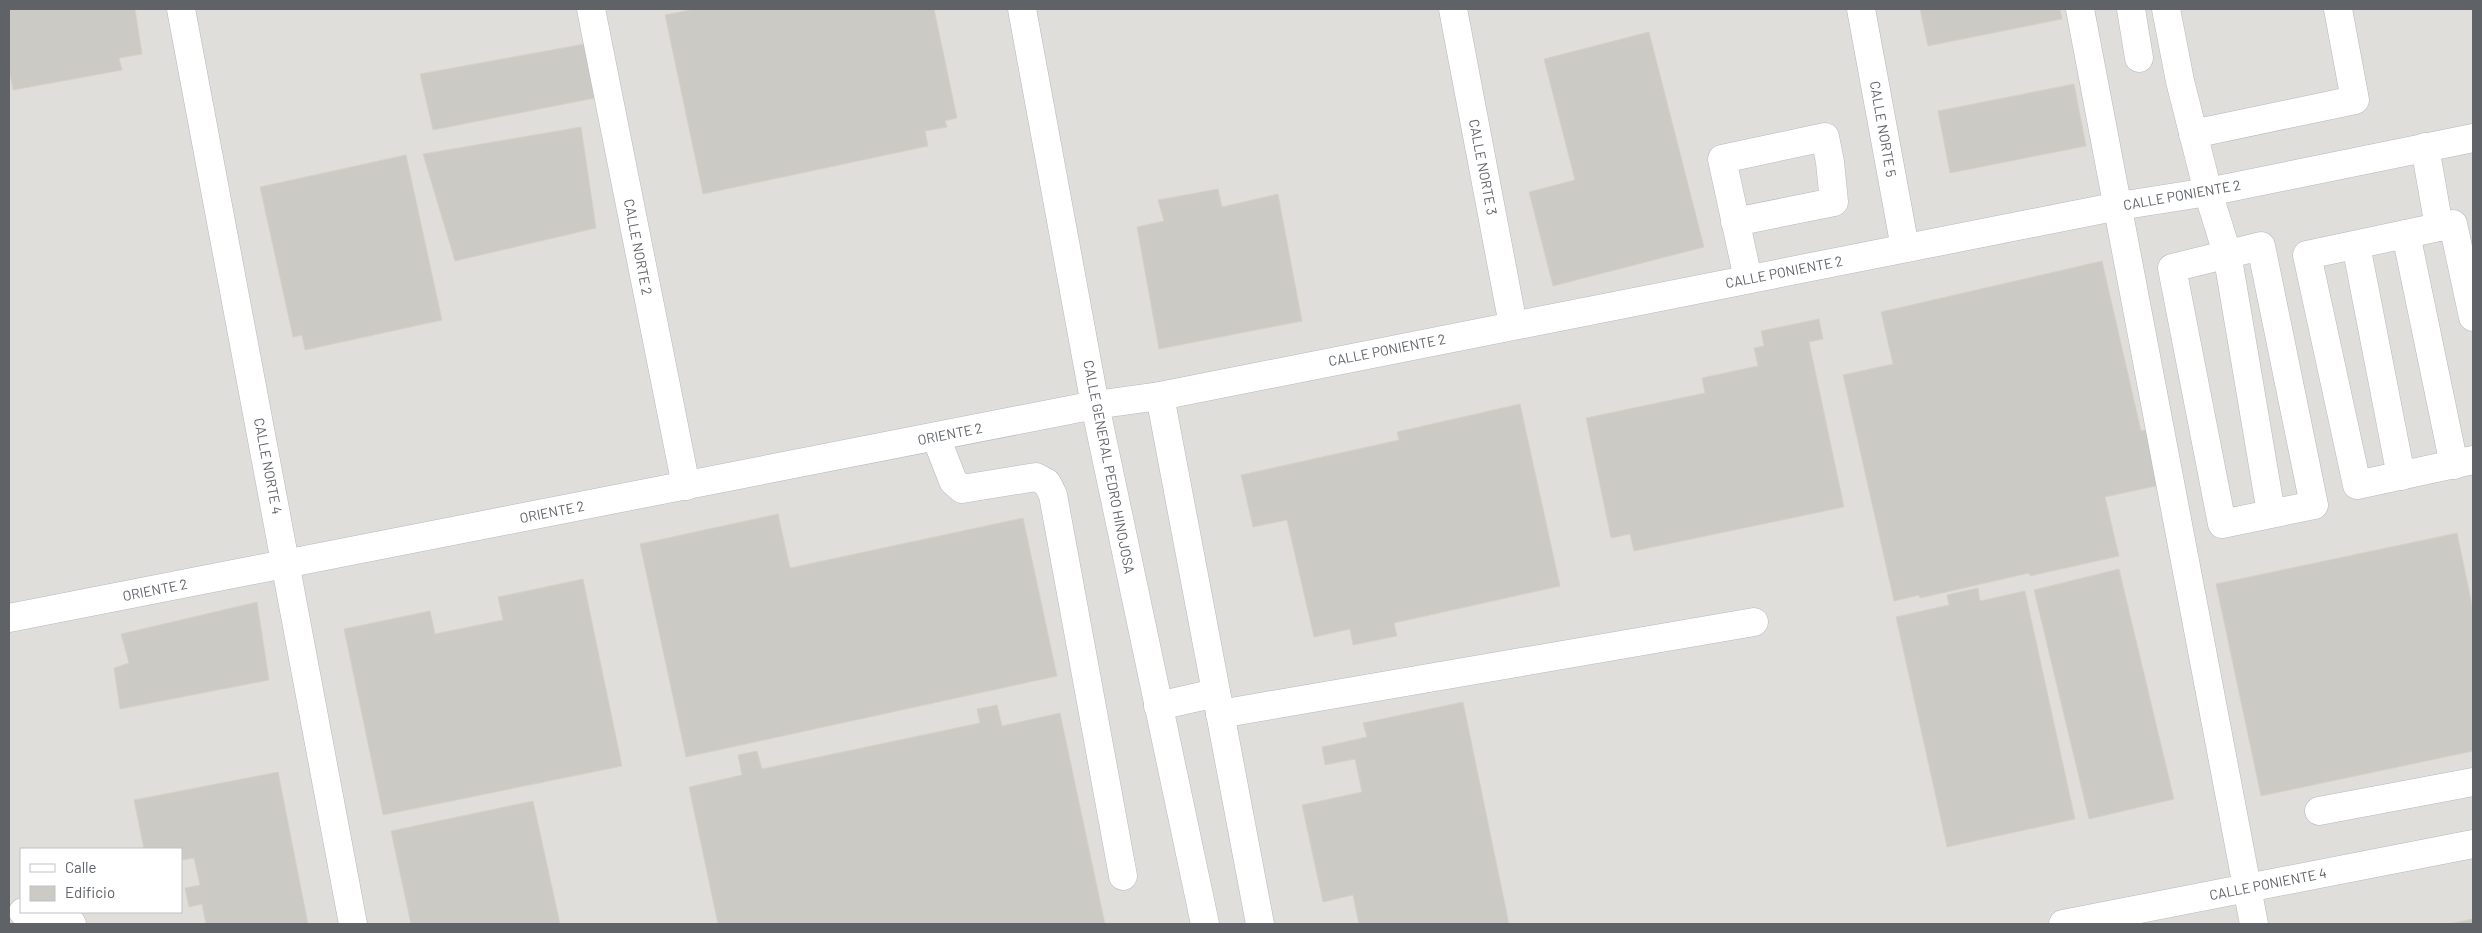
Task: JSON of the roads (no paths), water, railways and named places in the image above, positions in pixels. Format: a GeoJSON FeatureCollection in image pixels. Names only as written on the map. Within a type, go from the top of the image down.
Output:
{"type":"FeatureCollection","features":[{"type":"Feature","properties":{"kind":"street","name":"CALLE NORTE 4"},"geometry":{"type":"LineString","coordinates":[[181,9],[353,924]]}},
{"type":"Feature","properties":{"kind":"street","name":"CALLE NORTE 2"},"geometry":{"type":"LineString","coordinates":[[591,9],[686,486]]}},
{"type":"Feature","properties":{"kind":"street","name":"CALLE GENERAL PEDRO HINOJOSA"},"geometry":{"type":"LineString","coordinates":[[1022,9],[1095,404],[1204,924]]}},
{"type":"Feature","properties":{"kind":"street","name":"CALLE NORTE 3"},"geometry":{"type":"LineString","coordinates":[[1453,9],[1513,325]]}},
{"type":"Feature","properties":{"kind":"street","name":"CALLE NORTE 5"},"geometry":{"type":"LineString","coordinates":[[1861,9],[1905,248]]}},
{"type":"Feature","properties":{"kind":"street"},"geometry":{"type":"LineString","coordinates":[[2080,9],[2119,206],[2254,924]]}},
{"type":"Feature","properties":{"kind":"street"},"geometry":{"type":"LineString","coordinates":[[2131,9],[2139,58]]}},
{"type":"Feature","properties":{"kind":"street"},"geometry":{"type":"LineString","coordinates":[[2166,9],[2193,134],[2208,192],[2227,253],[2271,513]]}},
{"type":"Feature","properties":{"kind":"street"},"geometry":{"type":"LineString","coordinates":[[2193,134],[2355,100],[2338,9]]}},
{"type":"Feature","properties":{"kind":"street","name":"CALLE PONIENTE 2"},"geometry":{"type":"LineString","coordinates":[[1095,404],[1160,396],[2119,206],[2208,192],[2473,138]]}},
{"type":"Feature","properties":{"kind":"street"},"geometry":{"type":"LineString","coordinates":[[2424,147],[2440,227]]}},
{"type":"Feature","properties":{"kind":"street"},"geometry":{"type":"LineString","coordinates":[[1735,222],[1748,279]]}},
{"type":"Feature","properties":{"kind":"street"},"geometry":{"type":"LineString","coordinates":[[2406,234],[2464,463],[2357,486],[2308,255],[2356,245],[2406,234],[2440,227],[2453,224],[2473,317]]}},
{"type":"Feature","properties":{"kind":"street"},"geometry":{"type":"LineString","coordinates":[[2356,245],[2401,476]]}},
{"type":"Feature","properties":{"kind":"street"},"geometry":{"type":"LineString","coordinates":[[2262,246],[2314,504],[2222,524],[2172,268],[2227,253],[2262,246]]}},
{"type":"Feature","properties":{"kind":"street"},"geometry":{"type":"LineString","coordinates":[[1160,396],[1260,924]]}},
{"type":"Feature","properties":{"kind":"street","name":"ORIENTE 2"},"geometry":{"type":"LineString","coordinates":[[9,618],[936,437],[1095,404]]}},
{"type":"Feature","properties":{"kind":"street"},"geometry":{"type":"LineString","coordinates":[[936,437],[953,481],[962,489],[1036,476],[1047,483],[1053,495],[1123,876]]}},
{"type":"Feature","properties":{"kind":"street"},"geometry":{"type":"LineString","coordinates":[[1158,706],[1218,704],[1754,622]]}},
{"type":"Feature","properties":{"kind":"street"},"geometry":{"type":"LineString","coordinates":[[2319,811],[2473,782]]}},
{"type":"Feature","properties":{"kind":"street","name":"CALLE PONIENTE 4"},"geometry":{"type":"LineString","coordinates":[[2062,924],[2473,844]]}},
{"type":"Feature","properties":{"kind":"street"},"geometry":{"type":"LineString","coordinates":[[26,913],[72,924]]}}]}
